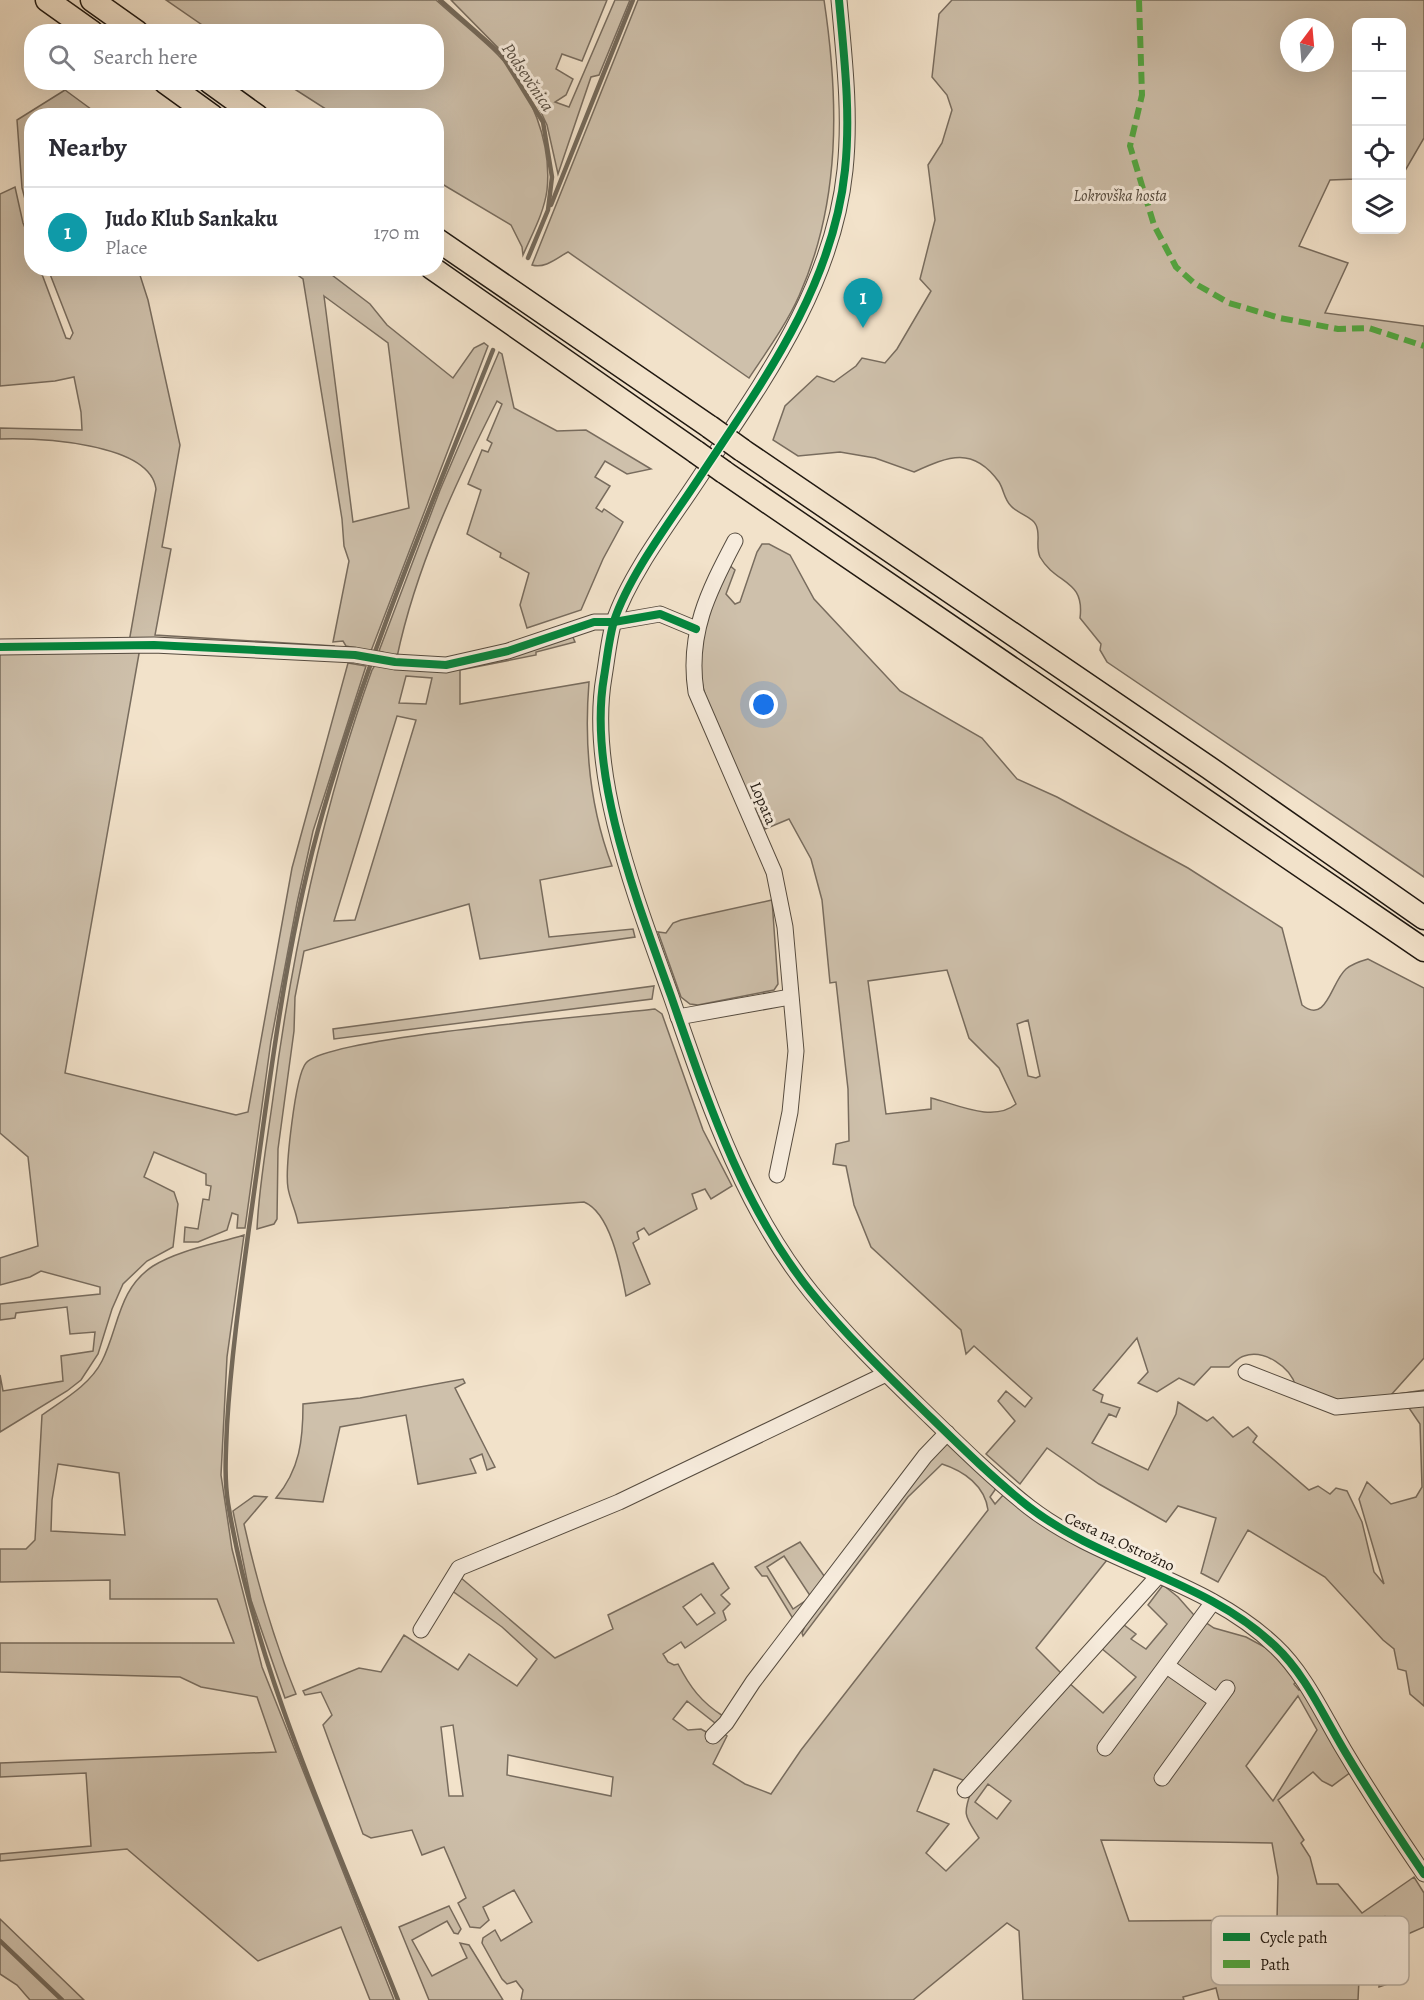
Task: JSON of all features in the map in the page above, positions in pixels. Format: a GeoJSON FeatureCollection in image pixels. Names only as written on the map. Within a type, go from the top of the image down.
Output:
{"type":"FeatureCollection","features":[{"type":"Feature","properties":{"kind":"highway"},"geometry":{"type":"LineString","coordinates":[[47,0],[81,24]]}},
{"type":"Feature","properties":{"kind":"highway"},"geometry":{"type":"LineString","coordinates":[[92,0],[126,24]]}},
{"type":"Feature","properties":{"kind":"highway"},"geometry":{"type":"LineString","coordinates":[[176,90],[201,108]]}},
{"type":"Feature","properties":{"kind":"highway"},"geometry":{"type":"LineString","coordinates":[[221,90],[246,108]]}},
{"type":"Feature","properties":{"kind":"highway"},"geometry":{"type":"LineString","coordinates":[[444,244],[1208,767],[1424,918]]}},
{"type":"Feature","properties":{"kind":"highway"},"geometry":{"type":"LineString","coordinates":[[443,276],[724,472],[1424,950]]}},
{"type":"Feature","properties":{"kind":"street","name":"Cesta na Ostrožno"},"geometry":{"type":"LineString","coordinates":[[839,0],[847,82],[845,168],[832,237],[821,272],[774,365],[655,546],[627,594],[614,622],[602,685],[600,738],[619,839],[715,1120],[743,1183],[773,1236],[810,1291],[886,1374],[1023,1502],[1051,1523],[1213,1602],[1257,1629],[1283,1653],[1304,1682],[1376,1803],[1424,1874]]}},
{"type":"Feature","properties":{"kind":"street","name":"Lopata"},"geometry":{"type":"LineString","coordinates":[[735,541],[696,629],[692,669],[696,692],[774,872],[785,927],[796,1051],[790,1112],[777,1175]]}},
{"type":"Feature","properties":{"kind":"street"},"geometry":{"type":"LineString","coordinates":[[0,647],[154,645],[355,655],[395,662],[446,665],[508,651],[594,622],[614,622],[660,614],[696,629]]}},
{"type":"Feature","properties":{"kind":"street"},"geometry":{"type":"LineString","coordinates":[[678,1017],[790,997]]}},
{"type":"Feature","properties":{"kind":"street"},"geometry":{"type":"LineString","coordinates":[[1246,1372],[1336,1407],[1424,1399]]}},
{"type":"Feature","properties":{"kind":"street"},"geometry":{"type":"LineString","coordinates":[[421,1629],[459,1568],[619,1502],[886,1374]]}},
{"type":"Feature","properties":{"kind":"street"},"geometry":{"type":"LineString","coordinates":[[713,1736],[726,1723],[753,1682],[925,1456],[947,1433]]}},
{"type":"Feature","properties":{"kind":"street","name":"Cesta na Ostrožno"},"geometry":{"type":"LineString","coordinates":[[965,1790],[1159,1575]]}},
{"type":"Feature","properties":{"kind":"street"},"geometry":{"type":"LineString","coordinates":[[1105,1748],[1213,1602]]}},
{"type":"Feature","properties":{"kind":"street"},"geometry":{"type":"LineString","coordinates":[[1167,1666],[1217,1701]]}},
{"type":"Feature","properties":{"kind":"street"},"geometry":{"type":"LineString","coordinates":[[1162,1779],[1227,1688]]}},
{"type":"Feature","properties":{"kind":"green space"},"geometry":{"type":"Polygon","coordinates":[[[166,0],[436,0],[491,48],[510,69],[537,118],[546,154],[547,190],[540,215],[523,255],[522,247],[511,225],[444,185],[444,108],[324,108],[296,90],[444,90],[444,24],[201,24],[166,0]]]}},
{"type":"Feature","properties":{"kind":"green space"},"geometry":{"type":"Polygon","coordinates":[[[451,0],[607,0],[582,61],[562,54],[556,69],[573,79],[566,95],[555,102],[569,107],[615,0],[630,0],[599,75],[591,77],[558,174],[547,125],[522,72],[451,0]]]}},
{"type":"Feature","properties":{"kind":"green space"},"geometry":{"type":"Polygon","coordinates":[[[638,0],[824,0],[834,113],[833,150],[823,224],[813,260],[794,307],[749,378],[568,252],[542,266],[532,265],[638,0]]]}},
{"type":"Feature","properties":{"kind":"green space","name":"Lokrovška hosta"},"geometry":{"type":"Polygon","coordinates":[[[952,0],[1424,0],[1424,138],[1406,169],[1406,18],[1352,18],[1352,179],[1330,180],[1299,246],[1348,263],[1325,313],[1424,326],[1424,877],[1107,662],[1100,650],[1101,644],[1080,618],[1080,605],[1074,589],[1054,573],[1040,557],[1034,522],[1011,506],[999,482],[980,463],[960,457],[938,462],[914,472],[875,458],[840,452],[798,456],[773,440],[785,406],[817,376],[834,382],[856,366],[862,358],[885,363],[897,349],[931,291],[920,279],[935,220],[928,165],[942,143],[952,110],[947,95],[932,77],[939,14],[952,0]]]}},
{"type":"Feature","properties":{"kind":"green space"},"geometry":{"type":"Polygon","coordinates":[[[65,90],[89,108],[36,108],[65,90]]]}},
{"type":"Feature","properties":{"kind":"green space"},"geometry":{"type":"Polygon","coordinates":[[[24,116],[24,196],[22,188],[17,120],[24,116]]]}},
{"type":"Feature","properties":{"kind":"green space"},"geometry":{"type":"Polygon","coordinates":[[[15,187],[24,225],[24,276],[43,276],[66,338],[70,339],[73,333],[51,276],[140,276],[148,300],[180,445],[162,547],[171,549],[155,635],[334,646],[332,651],[129,642],[156,489],[149,473],[134,461],[114,452],[64,442],[0,439],[0,428],[82,430],[74,377],[0,386],[0,194],[15,187]]]}},
{"type":"Feature","properties":{"kind":"green space"},"geometry":{"type":"Polygon","coordinates":[[[299,276],[333,276],[370,304],[387,325],[453,378],[474,348],[484,343],[488,346],[371,651],[346,646],[343,641],[333,642],[349,561],[344,546],[342,519],[303,279],[299,276]],[[324,296],[353,522],[409,508],[388,343],[324,296]]]}},
{"type":"Feature","properties":{"kind":"green space"},"geometry":{"type":"Polygon","coordinates":[[[499,352],[502,354],[514,408],[557,431],[586,430],[651,469],[627,474],[605,461],[595,477],[610,486],[596,508],[602,512],[604,509],[623,522],[603,559],[581,610],[527,628],[520,605],[529,573],[500,557],[501,553],[467,534],[481,490],[468,484],[482,450],[488,452],[492,443],[487,440],[502,404],[497,401],[426,558],[405,623],[397,657],[379,651],[440,490],[499,352]]]}},
{"type":"Feature","properties":{"kind":"green space"},"geometry":{"type":"Polygon","coordinates":[[[762,544],[769,544],[790,555],[814,599],[900,691],[982,738],[1017,779],[1057,797],[1188,868],[1282,928],[1302,1005],[1310,1010],[1317,1010],[1323,1006],[1346,969],[1368,959],[1424,988],[1424,1358],[1391,1395],[1424,1390],[1424,1398],[1352,1407],[1296,1387],[1283,1367],[1276,1361],[1260,1355],[1244,1356],[1229,1367],[1211,1367],[1194,1385],[1179,1378],[1157,1392],[1138,1383],[1148,1372],[1137,1338],[1093,1390],[1103,1395],[1101,1402],[1120,1408],[1116,1417],[1109,1414],[1092,1443],[1148,1470],[1176,1414],[1178,1402],[1207,1421],[1213,1417],[1233,1437],[1248,1427],[1257,1436],[1253,1442],[1309,1490],[1318,1486],[1330,1494],[1336,1488],[1347,1491],[1362,1522],[1374,1572],[1384,1584],[1359,1499],[1367,1482],[1391,1504],[1416,1497],[1422,1487],[1420,1424],[1409,1408],[1424,1405],[1424,1706],[1410,1694],[1406,1671],[1398,1669],[1394,1649],[1325,1577],[1248,1530],[1218,1582],[1201,1573],[1216,1518],[1178,1506],[1166,1522],[1099,1484],[1047,1448],[1020,1484],[986,1454],[1015,1421],[998,1401],[1006,1391],[1025,1407],[1032,1398],[974,1346],[966,1354],[961,1330],[871,1247],[854,1205],[846,1166],[833,1164],[836,1144],[849,1141],[848,1089],[836,982],[830,983],[822,900],[811,859],[789,819],[765,829],[725,749],[702,683],[700,653],[702,640],[728,564],[735,570],[726,594],[735,604],[740,602],[757,552],[762,544]],[[947,970],[868,981],[886,1114],[931,1109],[931,1098],[986,1112],[997,1112],[1016,1104],[999,1068],[969,1038],[947,970]],[[1028,1020],[1017,1024],[1028,1076],[1036,1078],[1040,1076],[1028,1020]]]}},
{"type":"Feature","properties":{"kind":"green space"},"geometry":{"type":"Polygon","coordinates":[[[572,635],[575,642],[536,652],[536,655],[460,670],[460,704],[589,682],[587,729],[590,776],[598,822],[612,866],[540,880],[549,937],[633,929],[635,937],[480,959],[469,904],[304,951],[295,997],[294,1031],[278,1149],[277,1219],[274,1224],[257,1229],[289,990],[311,882],[338,775],[375,665],[422,670],[572,635]],[[406,676],[399,703],[426,704],[432,678],[406,676]],[[397,716],[334,921],[355,920],[416,720],[397,716]]]}},
{"type":"Feature","properties":{"kind":"green space"},"geometry":{"type":"Polygon","coordinates":[[[140,648],[65,1073],[236,1115],[248,1112],[292,868],[348,663],[366,666],[313,831],[297,903],[271,1041],[245,1228],[237,1228],[238,1215],[232,1213],[227,1230],[198,1242],[184,1242],[185,1227],[198,1229],[203,1199],[209,1200],[211,1186],[206,1185],[206,1174],[154,1152],[144,1177],[174,1192],[178,1204],[173,1247],[147,1261],[123,1284],[112,1309],[98,1354],[81,1380],[0,1432],[0,1375],[3,1391],[63,1381],[61,1356],[93,1351],[95,1332],[70,1334],[67,1307],[16,1313],[15,1318],[0,1320],[0,1304],[100,1294],[100,1287],[41,1271],[30,1277],[0,1285],[0,1258],[38,1246],[28,1157],[0,1133],[0,652],[140,648]]]}},
{"type":"Feature","properties":{"kind":"green space"},"geometry":{"type":"Polygon","coordinates":[[[772,900],[778,984],[774,990],[698,1005],[690,1004],[681,997],[658,932],[666,933],[673,923],[681,920],[772,900]]]}},
{"type":"Feature","properties":{"kind":"green space"},"geometry":{"type":"Polygon","coordinates":[[[654,986],[652,999],[334,1039],[333,1029],[654,986]]]}},
{"type":"Feature","properties":{"kind":"green space"},"geometry":{"type":"Polygon","coordinates":[[[655,1009],[662,1014],[703,1130],[732,1186],[711,1199],[705,1189],[692,1194],[697,1209],[649,1235],[644,1228],[637,1232],[639,1239],[633,1243],[650,1284],[626,1296],[618,1258],[608,1230],[593,1208],[584,1202],[298,1223],[287,1178],[298,1085],[306,1063],[325,1053],[412,1036],[655,1009]]]}},
{"type":"Feature","properties":{"kind":"green space"},"geometry":{"type":"Polygon","coordinates":[[[244,1235],[227,1357],[221,1475],[232,1549],[262,1667],[394,2000],[370,2000],[341,1927],[258,1961],[127,1849],[0,1861],[0,1854],[91,1846],[86,1773],[0,1777],[0,1763],[276,1752],[257,1697],[201,1687],[180,1677],[0,1672],[0,1643],[234,1643],[217,1599],[110,1599],[110,1580],[0,1582],[0,1549],[26,1549],[35,1540],[42,1415],[75,1391],[97,1370],[108,1348],[126,1297],[141,1275],[163,1260],[244,1235]],[[58,1464],[52,1500],[51,1531],[125,1535],[119,1473],[58,1464]]]}},
{"type":"Feature","properties":{"kind":"green space"},"geometry":{"type":"Polygon","coordinates":[[[463,1379],[465,1383],[455,1388],[495,1467],[487,1470],[482,1454],[470,1459],[476,1473],[418,1484],[406,1415],[340,1427],[323,1502],[276,1498],[295,1465],[301,1442],[303,1404],[360,1398],[463,1379]]]}},
{"type":"Feature","properties":{"kind":"green space"},"geometry":{"type":"Polygon","coordinates":[[[946,1438],[997,1487],[990,1497],[995,1504],[1005,1493],[1080,1546],[1107,1560],[1036,1648],[1064,1676],[968,1782],[934,1769],[917,1811],[949,1824],[926,1853],[946,1871],[979,1838],[966,1812],[971,1792],[1068,1682],[1103,1713],[1136,1677],[1101,1648],[1124,1625],[1136,1634],[1131,1639],[1146,1649],[1167,1624],[1148,1605],[1163,1585],[1193,1614],[1214,1628],[1246,1637],[1272,1651],[1298,1680],[1294,1684],[1299,1690],[1303,1688],[1351,1772],[1332,1786],[1322,1781],[1313,1772],[1278,1800],[1304,1840],[1301,1843],[1310,1857],[1317,1884],[1338,1884],[1362,1913],[1414,1877],[1424,1893],[1424,1927],[1409,1934],[1409,1916],[1277,1916],[1278,1877],[1272,1843],[1101,1840],[1129,1921],[1211,1920],[1211,1985],[1359,1985],[1358,2000],[1219,2000],[1216,1988],[1183,1997],[1184,2000],[1023,2000],[1019,1931],[1007,1923],[913,2000],[521,2000],[523,1990],[516,1981],[507,1984],[502,1979],[482,1943],[483,1938],[495,1930],[501,1941],[532,1922],[514,1890],[483,1907],[489,1920],[480,1928],[470,1927],[458,1903],[466,1898],[444,1847],[422,1855],[412,1830],[371,1838],[363,1834],[323,1725],[332,1715],[321,1692],[305,1695],[303,1691],[359,1668],[381,1672],[404,1635],[458,1670],[469,1654],[517,1686],[537,1659],[502,1627],[451,1590],[460,1577],[555,1658],[613,1629],[608,1615],[713,1563],[729,1588],[721,1595],[730,1604],[723,1611],[726,1620],[685,1648],[681,1642],[663,1654],[668,1662],[678,1664],[697,1693],[723,1716],[715,1723],[687,1701],[673,1719],[688,1730],[701,1729],[708,1733],[707,1741],[713,1743],[721,1731],[727,1736],[713,1764],[745,1784],[771,1794],[801,1750],[988,1510],[978,1487],[965,1475],[942,1464],[908,1497],[803,1636],[802,1633],[946,1438]],[[701,1594],[683,1607],[697,1625],[715,1613],[701,1594]],[[1298,1696],[1246,1766],[1273,1801],[1317,1730],[1298,1696]],[[453,1725],[441,1727],[449,1796],[463,1796],[453,1725]],[[508,1755],[507,1775],[611,1796],[613,1777],[508,1755]],[[988,1784],[975,1802],[997,1819],[1011,1801],[988,1784]]]}},
{"type":"Feature","properties":{"kind":"green space"},"geometry":{"type":"Polygon","coordinates":[[[254,1496],[267,1497],[244,1524],[266,1610],[296,1694],[285,1698],[251,1600],[233,1511],[254,1496]]]}},
{"type":"Feature","properties":{"kind":"green space"},"geometry":{"type":"Polygon","coordinates":[[[800,1542],[827,1580],[795,1622],[767,1576],[762,1576],[755,1567],[800,1542]],[[784,1556],[767,1567],[793,1609],[811,1597],[784,1556]]]}},
{"type":"Feature","properties":{"kind":"green space"},"geometry":{"type":"Polygon","coordinates":[[[449,1906],[461,1929],[458,1934],[454,1933],[447,1921],[412,1940],[432,1976],[467,1958],[460,1943],[469,1945],[503,2000],[429,2000],[399,1927],[449,1906]]]}},
{"type":"Feature","properties":{"kind":"green space"},"geometry":{"type":"Polygon","coordinates":[[[0,1919],[84,2000],[30,2000],[17,1985],[0,1974],[0,1919]]]}},
{"type":"Feature","properties":{"kind":"waterway","name":"Podsevčnica"},"geometry":{"type":"LineString","coordinates":[[440,0],[501,54],[543,122],[552,177],[548,210],[528,258]]}},
{"type":"Feature","properties":{"kind":"waterway"},"geometry":{"type":"LineString","coordinates":[[551,205],[633,0]]}},
{"type":"Feature","properties":{"kind":"waterway"},"geometry":{"type":"LineString","coordinates":[[398,2000],[300,1755],[277,1693],[258,1630],[241,1567],[228,1503],[227,1425],[239,1302],[271,1071],[288,966],[309,863],[341,753],[380,637],[493,350]]}},
{"type":"Feature","properties":{"kind":"waterway"},"geometry":{"type":"LineString","coordinates":[[0,1941],[62,2000]]}},
{"type":"Feature","properties":{"kind":"marked path"},"geometry":{"type":"LineString","coordinates":[[1139,0],[1142,95],[1130,146],[1154,225],[1176,267],[1194,283],[1229,303],[1280,318],[1338,329],[1369,328],[1424,346]]}},
{"type":"Feature","properties":{"kind":"cycle path"},"geometry":{"type":"LineString","coordinates":[[839,0],[846,85],[847,149],[838,213],[826,253],[811,292],[771,367],[641,565],[621,603],[612,628],[601,715],[603,756],[609,797],[631,880],[698,1073],[728,1150],[765,1224],[786,1259],[811,1292],[892,1380],[1001,1484],[1029,1507],[1058,1527],[1089,1544],[1218,1604],[1247,1623],[1275,1646],[1304,1682],[1363,1781],[1424,1874]]}},
{"type":"Feature","properties":{"kind":"cycle path"},"geometry":{"type":"LineString","coordinates":[[0,647],[154,645],[355,655],[395,662],[446,665],[508,651],[594,622],[614,622],[660,614],[696,629]]}},
{"type":"Feature","properties":{"kind":"place","name":"Judo Klub Sankaku"},"geometry":{"type":"Point","coordinates":[863,328]}}]}
